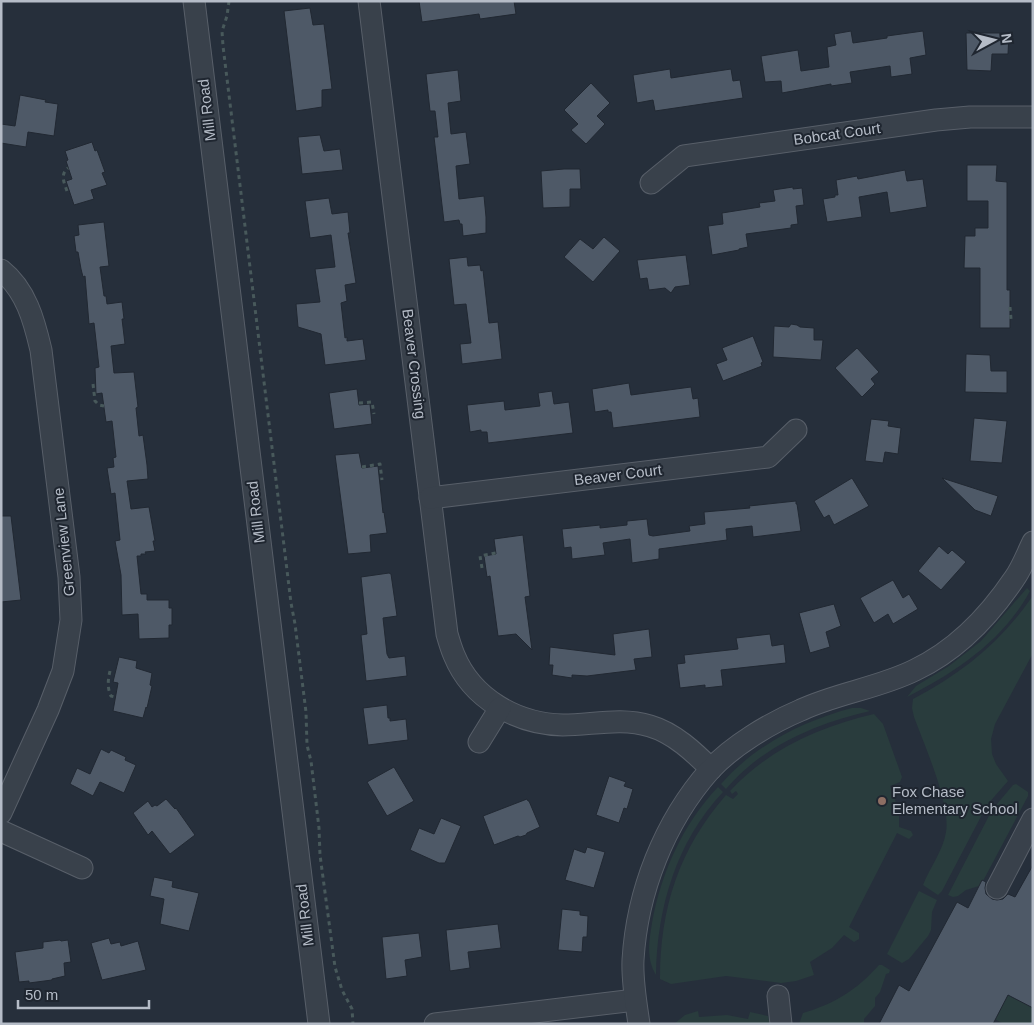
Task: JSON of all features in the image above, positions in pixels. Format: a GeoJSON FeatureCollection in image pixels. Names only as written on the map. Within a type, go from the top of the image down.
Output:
{"type":"FeatureCollection","features":[{"type":"Feature","properties":{"kind":"street","name":"Mill Road"},"geometry":{"type":"LineString","coordinates":[[194,1],[319,1024]]}},
{"type":"Feature","properties":{"kind":"street","name":"Beaver Crossing"},"geometry":{"type":"LineString","coordinates":[[369,1],[447,634],[455,657],[467,677],[482,695],[500,708],[531,721],[563,725],[621,721],[650,726],[679,741],[693,751],[711,769]]}},
{"type":"Feature","properties":{"kind":"street","name":"Bobcat Court"},"geometry":{"type":"LineString","coordinates":[[651,183],[684,156],[936,120],[970,117],[1033,118]]}},
{"type":"Feature","properties":{"kind":"street","name":"Greenview Lane"},"geometry":{"type":"LineString","coordinates":[[1,270],[23,296],[35,323],[41,350],[69,577],[71,620],[63,671],[48,710],[1,814]]}},
{"type":"Feature","properties":{"kind":"street","name":"Beaver Court"},"geometry":{"type":"LineString","coordinates":[[430,498],[768,457],[796,430]]}},
{"type":"Feature","properties":{"kind":"street"},"geometry":{"type":"LineString","coordinates":[[639,1024],[635,1000],[633,960],[641,900],[666,838],[682,807],[711,769],[733,750],[765,728],[801,710],[915,670],[954,646],[985,617],[1030,555]]}},
{"type":"Feature","properties":{"kind":"street"},"geometry":{"type":"LineString","coordinates":[[479,742],[500,708]]}},
{"type":"Feature","properties":{"kind":"street"},"geometry":{"type":"LineString","coordinates":[[997,888],[1033,819]]}},
{"type":"Feature","properties":{"kind":"street"},"geometry":{"type":"LineString","coordinates":[[1,831],[82,868]]}},
{"type":"Feature","properties":{"kind":"street"},"geometry":{"type":"LineString","coordinates":[[778,996],[781,1024]]}},
{"type":"Feature","properties":{"kind":"street"},"geometry":{"type":"LineString","coordinates":[[435,1024],[635,1000]]}},
{"type":"Feature","properties":{"kind":"path"},"geometry":{"type":"LineString","coordinates":[[229,1],[222,31],[222,46],[306,712],[307,745],[312,761],[320,828],[320,855],[335,968],[342,990],[352,1009],[353,1024]]}},
{"type":"Feature","properties":{"kind":"path"},"geometry":{"type":"LineString","coordinates":[[67,191],[63,180],[63,173],[68,168]]}},
{"type":"Feature","properties":{"kind":"path"},"geometry":{"type":"LineString","coordinates":[[1010,307],[1011,319]]}},
{"type":"Feature","properties":{"kind":"path"},"geometry":{"type":"LineString","coordinates":[[93,384],[95,401],[99,405],[104,406]]}},
{"type":"Feature","properties":{"kind":"path"},"geometry":{"type":"LineString","coordinates":[[359,403],[372,402],[374,414]]}},
{"type":"Feature","properties":{"kind":"path"},"geometry":{"type":"LineString","coordinates":[[362,467],[380,464],[382,480]]}},
{"type":"Feature","properties":{"kind":"path"},"geometry":{"type":"LineString","coordinates":[[482,568],[480,556],[496,553]]}},
{"type":"Feature","properties":{"kind":"path"},"geometry":{"type":"LineString","coordinates":[[110,671],[108,680],[109,692],[111,696],[116,696]]}},
{"type":"Feature","properties":{"kind":"shaded area"},"geometry":{"type":"Polygon","coordinates":[[[1027,588],[1030,591],[1019,609],[992,640],[960,666],[907,697],[916,686],[949,666],[981,641],[1027,588]]]}},
{"type":"Feature","properties":{"kind":"shaded area"},"geometry":{"type":"Polygon","coordinates":[[[1032,597],[1032,655],[995,724],[991,739],[992,754],[996,764],[1008,781],[987,805],[942,891],[938,895],[923,885],[942,846],[946,832],[945,806],[936,774],[914,717],[913,699],[964,668],[979,656],[1007,628],[1032,597]]]}},
{"type":"Feature","properties":{"kind":"shaded area"},"geometry":{"type":"Polygon","coordinates":[[[852,708],[870,711],[830,722],[792,738],[756,760],[726,789],[721,784],[734,770],[764,746],[781,736],[798,727],[852,708]]]}},
{"type":"Feature","properties":{"kind":"shaded area"},"geometry":{"type":"Polygon","coordinates":[[[874,714],[883,724],[902,777],[900,782],[890,786],[899,811],[899,827],[911,831],[913,835],[909,839],[897,833],[849,927],[859,933],[859,939],[854,942],[844,935],[832,948],[810,962],[814,975],[796,981],[781,983],[726,976],[671,984],[660,979],[664,928],[668,904],[675,881],[684,858],[696,837],[726,795],[733,799],[738,794],[736,791],[732,794],[730,791],[745,776],[761,763],[796,742],[834,726],[874,714]]]}},
{"type":"Feature","properties":{"kind":"shaded area"},"geometry":{"type":"Polygon","coordinates":[[[1016,784],[1028,792],[1028,796],[983,881],[979,886],[966,890],[958,896],[948,895],[992,810],[1013,785],[1016,784]]]}},
{"type":"Feature","properties":{"kind":"shaded area"},"geometry":{"type":"Polygon","coordinates":[[[718,787],[723,792],[693,832],[681,854],[672,877],[660,925],[656,975],[651,962],[649,943],[661,886],[684,833],[705,801],[718,787]]]}},
{"type":"Feature","properties":{"kind":"shaded area"},"geometry":{"type":"Polygon","coordinates":[[[919,891],[937,900],[932,912],[931,930],[909,959],[902,963],[887,954],[919,891]]]}},
{"type":"Feature","properties":{"kind":"shaded area"},"geometry":{"type":"Polygon","coordinates":[[[879,965],[890,970],[886,974],[880,992],[875,998],[875,1006],[864,1019],[864,1024],[799,1024],[803,1013],[825,1005],[844,995],[862,982],[879,965]]]}},
{"type":"Feature","properties":{"kind":"shaded area"},"geometry":{"type":"Polygon","coordinates":[[[1008,995],[1031,1007],[1033,1004],[1033,1024],[1004,1024],[995,1019],[1008,995]]]}},
{"type":"Feature","properties":{"kind":"shaded area"},"geometry":{"type":"Polygon","coordinates":[[[698,1011],[699,1017],[727,1015],[748,1019],[750,1012],[768,1016],[770,1024],[674,1024],[685,1015],[698,1011]]]}},
{"type":"Feature","properties":{"kind":"building"},"geometry":{"type":"Polygon","coordinates":[[[419,1],[514,1],[516,14],[480,19],[479,14],[422,22],[419,1]]]}},
{"type":"Feature","properties":{"kind":"building"},"geometry":{"type":"Polygon","coordinates":[[[310,8],[313,25],[324,24],[332,89],[322,90],[322,107],[296,111],[284,11],[310,8]]]}},
{"type":"Feature","properties":{"kind":"building"},"geometry":{"type":"Polygon","coordinates":[[[851,31],[853,43],[923,31],[926,55],[910,58],[912,74],[891,77],[890,66],[850,72],[852,83],[831,86],[831,84],[782,93],[781,81],[765,82],[761,56],[798,50],[801,71],[829,67],[827,47],[836,45],[834,34],[851,31]]]}},
{"type":"Feature","properties":{"kind":"building"},"geometry":{"type":"Polygon","coordinates":[[[966,33],[1009,33],[1008,54],[992,54],[991,71],[967,70],[966,33]]]}},
{"type":"Feature","properties":{"kind":"building"},"geometry":{"type":"Polygon","coordinates":[[[670,69],[671,78],[731,69],[733,81],[740,80],[743,98],[655,111],[653,100],[637,103],[633,75],[670,69]]]}},
{"type":"Feature","properties":{"kind":"building"},"geometry":{"type":"Polygon","coordinates":[[[458,70],[461,101],[448,103],[451,134],[466,132],[470,164],[456,166],[459,199],[484,196],[486,217],[486,233],[463,236],[462,224],[460,224],[459,220],[444,222],[434,137],[438,137],[435,111],[430,111],[426,74],[458,70]]]}},
{"type":"Feature","properties":{"kind":"building"},"geometry":{"type":"Polygon","coordinates":[[[591,83],[610,103],[597,116],[605,124],[586,144],[571,130],[578,124],[564,110],[591,83]]]}},
{"type":"Feature","properties":{"kind":"building"},"geometry":{"type":"Polygon","coordinates":[[[20,95],[58,104],[54,136],[28,132],[26,147],[1,143],[1,124],[15,126],[20,95]]]}},
{"type":"Feature","properties":{"kind":"building"},"geometry":{"type":"Polygon","coordinates":[[[320,135],[324,151],[340,149],[343,170],[302,174],[298,137],[320,135]]]}},
{"type":"Feature","properties":{"kind":"building"},"geometry":{"type":"Polygon","coordinates":[[[92,142],[105,172],[102,173],[107,185],[91,190],[94,199],[74,205],[66,181],[72,179],[65,151],[92,142]]]}},
{"type":"Feature","properties":{"kind":"building"},"geometry":{"type":"Polygon","coordinates":[[[967,165],[997,165],[996,181],[1007,182],[1007,290],[1010,290],[1010,328],[980,328],[980,268],[964,268],[965,236],[975,236],[975,228],[988,228],[988,201],[967,201],[967,165]]]}},
{"type":"Feature","properties":{"kind":"building"},"geometry":{"type":"Polygon","coordinates":[[[580,169],[581,189],[570,189],[570,207],[543,208],[541,171],[580,169]]]}},
{"type":"Feature","properties":{"kind":"building"},"geometry":{"type":"Polygon","coordinates":[[[905,170],[907,181],[923,179],[927,207],[890,213],[887,192],[859,197],[862,217],[827,222],[823,199],[838,195],[836,180],[857,176],[858,179],[905,170]]]}},
{"type":"Feature","properties":{"kind":"building"},"geometry":{"type":"Polygon","coordinates":[[[793,187],[793,189],[802,188],[804,205],[796,206],[798,224],[791,225],[791,228],[746,234],[748,247],[712,255],[708,226],[723,224],[722,213],[760,207],[759,203],[775,201],[773,190],[793,187]]]}},
{"type":"Feature","properties":{"kind":"building"},"geometry":{"type":"Polygon","coordinates":[[[329,198],[332,214],[348,212],[350,233],[348,233],[356,283],[345,285],[347,301],[341,303],[345,338],[347,337],[347,341],[363,339],[366,360],[325,365],[321,334],[298,327],[296,304],[320,302],[315,269],[335,267],[331,235],[310,238],[305,201],[329,198]]]}},
{"type":"Feature","properties":{"kind":"building"},"geometry":{"type":"Polygon","coordinates":[[[104,222],[109,266],[100,267],[104,296],[106,296],[107,304],[122,302],[124,319],[122,319],[125,344],[111,346],[114,373],[134,372],[139,436],[143,435],[147,465],[148,479],[127,481],[131,509],[149,507],[155,541],[153,541],[155,551],[145,552],[146,554],[137,556],[141,594],[147,594],[147,600],[169,600],[169,608],[172,608],[172,625],[169,625],[169,638],[139,639],[138,614],[122,615],[121,575],[115,541],[120,540],[115,493],[111,494],[107,468],[114,467],[113,458],[116,457],[112,421],[106,422],[102,393],[96,394],[95,368],[99,367],[94,323],[89,324],[85,276],[83,277],[78,252],[76,252],[74,236],[79,235],[78,225],[104,222]]]}},
{"type":"Feature","properties":{"kind":"building"},"geometry":{"type":"Polygon","coordinates":[[[604,237],[620,251],[593,282],[564,257],[580,239],[593,249],[604,237]]]}},
{"type":"Feature","properties":{"kind":"building"},"geometry":{"type":"Polygon","coordinates":[[[686,255],[690,285],[675,287],[671,293],[665,288],[649,290],[647,278],[640,279],[637,260],[686,255]]]}},
{"type":"Feature","properties":{"kind":"building"},"geometry":{"type":"Polygon","coordinates":[[[467,257],[468,266],[480,265],[481,271],[483,270],[489,323],[498,322],[502,359],[462,364],[460,344],[471,343],[466,304],[454,305],[449,259],[467,257]]]}},
{"type":"Feature","properties":{"kind":"building"},"geometry":{"type":"Polygon","coordinates":[[[791,324],[814,328],[814,340],[823,340],[821,360],[773,357],[774,326],[789,327],[791,324]]]}},
{"type":"Feature","properties":{"kind":"building"},"geometry":{"type":"Polygon","coordinates":[[[753,336],[763,362],[761,363],[762,366],[723,381],[716,364],[727,360],[722,348],[753,336]]]}},
{"type":"Feature","properties":{"kind":"building"},"geometry":{"type":"Polygon","coordinates":[[[857,348],[879,372],[871,379],[875,384],[862,397],[835,368],[857,348]]]}},
{"type":"Feature","properties":{"kind":"building"},"geometry":{"type":"Polygon","coordinates":[[[966,354],[990,355],[991,371],[1007,371],[1007,393],[965,392],[966,354]]]}},
{"type":"Feature","properties":{"kind":"building"},"geometry":{"type":"Polygon","coordinates":[[[629,383],[631,395],[691,387],[693,399],[698,398],[700,417],[613,428],[611,412],[608,412],[608,410],[595,412],[592,389],[629,383]]]}},
{"type":"Feature","properties":{"kind":"building"},"geometry":{"type":"Polygon","coordinates":[[[357,389],[359,405],[370,404],[372,424],[334,429],[329,393],[357,389]]]}},
{"type":"Feature","properties":{"kind":"building"},"geometry":{"type":"Polygon","coordinates":[[[552,391],[554,404],[569,402],[573,433],[488,443],[487,432],[481,432],[481,430],[470,432],[467,405],[504,401],[505,410],[540,406],[538,393],[552,391]]]}},
{"type":"Feature","properties":{"kind":"building"},"geometry":{"type":"Polygon","coordinates":[[[974,418],[1007,421],[1002,463],[970,461],[974,418]]]}},
{"type":"Feature","properties":{"kind":"building"},"geometry":{"type":"Polygon","coordinates":[[[871,419],[889,421],[888,426],[901,428],[898,454],[885,452],[883,463],[865,461],[871,419]]]}},
{"type":"Feature","properties":{"kind":"building"},"geometry":{"type":"Polygon","coordinates":[[[359,453],[362,468],[378,466],[387,533],[370,535],[371,552],[348,554],[335,455],[359,453]]]}},
{"type":"Feature","properties":{"kind":"building"},"geometry":{"type":"Polygon","coordinates":[[[852,478],[869,506],[834,525],[829,515],[824,518],[814,501],[852,478]]]}},
{"type":"Feature","properties":{"kind":"building"},"geometry":{"type":"Polygon","coordinates":[[[942,478],[998,496],[991,516],[975,510],[942,478]]]}},
{"type":"Feature","properties":{"kind":"building"},"geometry":{"type":"Polygon","coordinates":[[[796,501],[801,531],[753,537],[752,526],[726,529],[727,540],[659,549],[659,559],[632,563],[630,539],[603,543],[605,555],[572,559],[571,547],[564,548],[562,529],[600,525],[600,528],[627,525],[627,521],[647,519],[649,535],[653,536],[690,531],[689,526],[705,524],[704,512],[796,501]]]}},
{"type":"Feature","properties":{"kind":"building"},"geometry":{"type":"Polygon","coordinates":[[[1,516],[11,516],[21,600],[1,602],[1,516]]]}},
{"type":"Feature","properties":{"kind":"building"},"geometry":{"type":"Polygon","coordinates":[[[523,535],[530,596],[525,597],[532,650],[516,634],[498,636],[490,576],[487,577],[484,556],[496,554],[494,539],[523,535]]]}},
{"type":"Feature","properties":{"kind":"building"},"geometry":{"type":"Polygon","coordinates":[[[939,546],[948,554],[952,550],[966,562],[941,590],[918,571],[939,546]]]}},
{"type":"Feature","properties":{"kind":"building"},"geometry":{"type":"Polygon","coordinates":[[[391,574],[397,616],[383,618],[387,654],[389,658],[405,656],[407,676],[366,681],[361,635],[367,634],[361,577],[391,574]]]}},
{"type":"Feature","properties":{"kind":"building"},"geometry":{"type":"Polygon","coordinates":[[[893,580],[903,598],[909,594],[918,609],[893,624],[888,614],[874,623],[860,598],[893,580]]]}},
{"type":"Feature","properties":{"kind":"building"},"geometry":{"type":"Polygon","coordinates":[[[834,604],[841,626],[826,632],[830,647],[810,653],[799,613],[834,604]]]}},
{"type":"Feature","properties":{"kind":"building"},"geometry":{"type":"Polygon","coordinates":[[[649,629],[652,657],[634,659],[636,670],[587,676],[572,675],[572,678],[552,675],[553,665],[549,665],[550,647],[615,655],[613,634],[649,629]]]}},
{"type":"Feature","properties":{"kind":"building"},"geometry":{"type":"Polygon","coordinates":[[[770,634],[772,646],[784,644],[786,663],[721,670],[723,686],[705,688],[705,685],[680,688],[677,664],[685,663],[684,655],[738,649],[736,638],[770,634]]]}},
{"type":"Feature","properties":{"kind":"building"},"geometry":{"type":"Polygon","coordinates":[[[119,657],[137,661],[136,668],[152,673],[150,685],[152,686],[143,718],[113,711],[118,683],[113,682],[119,657]]]}},
{"type":"Feature","properties":{"kind":"building"},"geometry":{"type":"Polygon","coordinates":[[[387,705],[390,721],[406,719],[408,740],[368,745],[363,708],[387,705]]]}},
{"type":"Feature","properties":{"kind":"building"},"geometry":{"type":"Polygon","coordinates":[[[101,749],[109,753],[111,750],[126,757],[125,760],[136,765],[124,793],[100,782],[93,796],[70,784],[77,768],[90,774],[101,749]]]}},
{"type":"Feature","properties":{"kind":"building"},"geometry":{"type":"Polygon","coordinates":[[[394,767],[414,801],[387,816],[367,782],[394,767]]]}},
{"type":"Feature","properties":{"kind":"building"},"geometry":{"type":"Polygon","coordinates":[[[609,776],[626,782],[624,786],[633,789],[627,809],[624,808],[619,823],[596,815],[609,776]]]}},
{"type":"Feature","properties":{"kind":"building"},"geometry":{"type":"Polygon","coordinates":[[[166,799],[176,808],[195,835],[170,854],[152,831],[148,835],[133,813],[148,801],[152,807],[157,806],[166,799]]]}},
{"type":"Feature","properties":{"kind":"building"},"geometry":{"type":"Polygon","coordinates":[[[527,799],[540,827],[526,835],[494,845],[483,816],[527,799]]]}},
{"type":"Feature","properties":{"kind":"building"},"geometry":{"type":"Polygon","coordinates":[[[441,818],[461,826],[445,863],[439,863],[410,850],[419,828],[434,834],[441,818]]]}},
{"type":"Feature","properties":{"kind":"building"},"geometry":{"type":"Polygon","coordinates":[[[587,847],[605,852],[594,888],[565,880],[574,849],[585,853],[587,847]]]}},
{"type":"Feature","properties":{"kind":"building"},"geometry":{"type":"Polygon","coordinates":[[[1033,865],[1033,1008],[1008,995],[993,1024],[879,1024],[899,985],[909,991],[957,902],[968,908],[982,880],[986,882],[986,894],[992,899],[1003,899],[1008,894],[1015,897],[1033,865]]]}},
{"type":"Feature","properties":{"kind":"building"},"geometry":{"type":"Polygon","coordinates":[[[154,877],[173,881],[172,887],[199,893],[189,931],[160,924],[164,899],[150,896],[154,877]]]}},
{"type":"Feature","properties":{"kind":"building"},"geometry":{"type":"Polygon","coordinates":[[[562,909],[580,911],[580,915],[588,916],[587,937],[583,937],[582,952],[558,950],[562,909]]]}},
{"type":"Feature","properties":{"kind":"building"},"geometry":{"type":"Polygon","coordinates":[[[498,924],[501,948],[468,952],[470,968],[450,971],[446,930],[498,924]]]}},
{"type":"Feature","properties":{"kind":"building"},"geometry":{"type":"Polygon","coordinates":[[[419,933],[422,957],[405,960],[407,976],[386,979],[382,937],[419,933]]]}},
{"type":"Feature","properties":{"kind":"building"},"geometry":{"type":"Polygon","coordinates":[[[109,938],[111,944],[120,942],[121,946],[138,941],[146,970],[102,980],[91,943],[109,938]]]}},
{"type":"Feature","properties":{"kind":"building"},"geometry":{"type":"Polygon","coordinates":[[[68,940],[71,962],[64,963],[65,976],[29,983],[29,981],[19,982],[15,952],[43,948],[43,942],[68,940]]]}},
{"type":"Feature","properties":{"kind":"place","name":"Fox Chase Elementary School"},"geometry":{"type":"Point","coordinates":[882,801]}}]}
